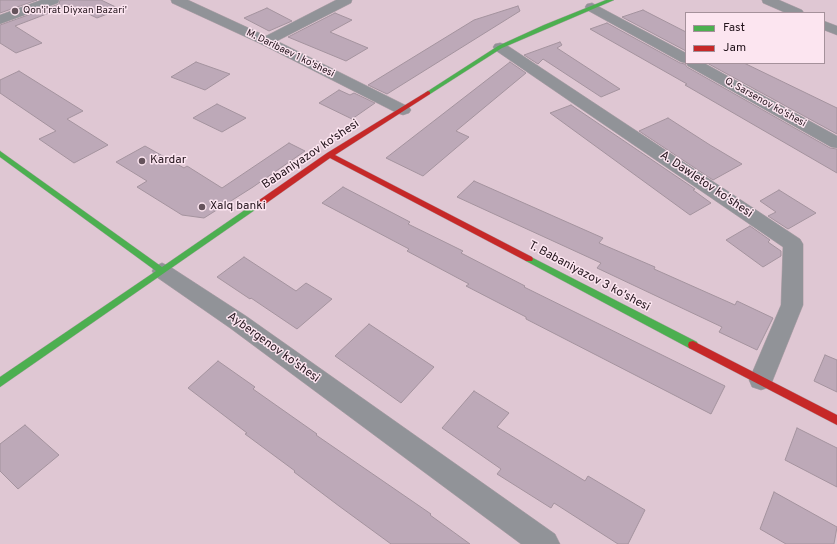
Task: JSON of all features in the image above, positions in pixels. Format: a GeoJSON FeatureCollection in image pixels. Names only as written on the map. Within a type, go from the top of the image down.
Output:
{"type":"FeatureCollection","features":[{"type":"Feature","properties":{"kind":"street"},"geometry":{"type":"LineString","coordinates":[[0,20],[53,0]]}},
{"type":"Feature","properties":{"kind":"street","name":"M. Daribaev 1 ko'shesi"},"geometry":{"type":"LineString","coordinates":[[177,0],[266,41],[403,110]]}},
{"type":"Feature","properties":{"kind":"street"},"geometry":{"type":"LineString","coordinates":[[266,41],[346,0]]}},
{"type":"Feature","properties":{"kind":"street","name":"Babaniyazov ko‘shesi"},"geometry":{"type":"LineString","coordinates":[[0,382],[330,155],[500,47],[611,0]]}},
{"type":"Feature","properties":{"kind":"street"},"geometry":{"type":"LineString","coordinates":[[768,0],[795,12]]}},
{"type":"Feature","properties":{"kind":"street"},"geometry":{"type":"LineString","coordinates":[[592,7],[685,58]]}},
{"type":"Feature","properties":{"kind":"street"},"geometry":{"type":"LineString","coordinates":[[825,25],[837,31]]}},
{"type":"Feature","properties":{"kind":"street","name":"A. Dawletov ko'shesi"},"geometry":{"type":"LineString","coordinates":[[500,47],[793,244],[792,305],[761,380]]}},
{"type":"Feature","properties":{"kind":"street","name":"Q. Sarsenov ko'shesi"},"geometry":{"type":"LineString","coordinates":[[695,64],[837,143]]}},
{"type":"Feature","properties":{"kind":"street","name":"Aybergenov ko'shesi"},"geometry":{"type":"LineString","coordinates":[[0,153],[162,272],[238,322],[545,544]]}},
{"type":"Feature","properties":{"kind":"street","name":"T. Babaniyazov 3 ko'shesi"},"geometry":{"type":"LineString","coordinates":[[330,155],[837,420]]}},
{"type":"Feature","properties":{"kind":"building"},"geometry":{"type":"Polygon","coordinates":[[[0,0],[37,0],[0,13],[0,0]]]}},
{"type":"Feature","properties":{"kind":"building"},"geometry":{"type":"Polygon","coordinates":[[[60,0],[101,0],[120,9],[97,18],[70,5],[15,26],[42,43],[16,53],[0,43],[0,25],[59,4],[60,0]]]}},
{"type":"Feature","properties":{"kind":"building"},"geometry":{"type":"Polygon","coordinates":[[[518,6],[520,11],[387,94],[368,85],[474,20],[518,6]]]}},
{"type":"Feature","properties":{"kind":"building"},"geometry":{"type":"Polygon","coordinates":[[[267,8],[292,21],[269,31],[244,18],[267,8]]]}},
{"type":"Feature","properties":{"kind":"building"},"geometry":{"type":"Polygon","coordinates":[[[643,10],[685,31],[685,50],[622,17],[643,10]]]}},
{"type":"Feature","properties":{"kind":"building"},"geometry":{"type":"Polygon","coordinates":[[[335,13],[352,20],[330,32],[368,48],[346,61],[288,37],[335,13]]]}},
{"type":"Feature","properties":{"kind":"building"},"geometry":{"type":"Polygon","coordinates":[[[607,23],[680,63],[685,64],[687,67],[830,148],[837,149],[837,173],[685,85],[687,84],[590,29],[607,23]]]}},
{"type":"Feature","properties":{"kind":"building"},"geometry":{"type":"Polygon","coordinates":[[[560,42],[562,45],[557,48],[620,89],[601,97],[543,59],[538,64],[524,55],[560,42]]]}},
{"type":"Feature","properties":{"kind":"building"},"geometry":{"type":"Polygon","coordinates":[[[196,62],[230,74],[205,90],[171,77],[196,62]]]}},
{"type":"Feature","properties":{"kind":"building"},"geometry":{"type":"Polygon","coordinates":[[[510,62],[526,73],[456,131],[469,137],[423,176],[386,158],[510,62]]]}},
{"type":"Feature","properties":{"kind":"building"},"geometry":{"type":"Polygon","coordinates":[[[709,64],[746,64],[837,108],[837,134],[709,64]]]}},
{"type":"Feature","properties":{"kind":"building"},"geometry":{"type":"Polygon","coordinates":[[[19,71],[83,111],[67,119],[108,145],[74,163],[39,139],[56,131],[0,93],[0,80],[19,71]]]}},
{"type":"Feature","properties":{"kind":"building"},"geometry":{"type":"Polygon","coordinates":[[[339,90],[350,95],[354,93],[375,103],[352,119],[319,103],[339,90]]]}},
{"type":"Feature","properties":{"kind":"building"},"geometry":{"type":"Polygon","coordinates":[[[217,104],[246,118],[222,132],[193,118],[217,104]]]}},
{"type":"Feature","properties":{"kind":"building"},"geometry":{"type":"Polygon","coordinates":[[[571,105],[695,189],[693,190],[711,203],[690,215],[550,113],[571,105]]]}},
{"type":"Feature","properties":{"kind":"building"},"geometry":{"type":"Polygon","coordinates":[[[668,118],[742,164],[713,180],[639,131],[668,118]]]}},
{"type":"Feature","properties":{"kind":"building"},"geometry":{"type":"Polygon","coordinates":[[[289,143],[305,151],[253,187],[204,218],[182,215],[137,187],[147,181],[116,162],[145,146],[184,168],[187,166],[222,188],[289,143]]]}},
{"type":"Feature","properties":{"kind":"building"},"geometry":{"type":"Polygon","coordinates":[[[474,181],[603,238],[599,243],[655,267],[654,269],[735,305],[737,301],[773,318],[757,350],[719,332],[722,327],[597,268],[601,263],[457,197],[474,181]]]}},
{"type":"Feature","properties":{"kind":"building"},"geometry":{"type":"Polygon","coordinates":[[[343,187],[410,222],[408,224],[463,251],[461,253],[525,286],[524,287],[725,386],[711,414],[526,319],[526,317],[466,286],[469,284],[407,251],[409,249],[322,203],[343,187]]]}},
{"type":"Feature","properties":{"kind":"building"},"geometry":{"type":"Polygon","coordinates":[[[779,190],[816,213],[788,229],[768,216],[776,212],[760,201],[779,190]]]}},
{"type":"Feature","properties":{"kind":"building"},"geometry":{"type":"Polygon","coordinates":[[[750,226],[770,240],[768,242],[781,251],[781,256],[763,267],[726,240],[750,226]]]}},
{"type":"Feature","properties":{"kind":"building"},"geometry":{"type":"Polygon","coordinates":[[[244,257],[296,291],[306,283],[332,299],[297,329],[217,277],[244,257]]]}},
{"type":"Feature","properties":{"kind":"building"},"geometry":{"type":"Polygon","coordinates":[[[369,324],[434,367],[401,403],[335,356],[369,324]]]}},
{"type":"Feature","properties":{"kind":"building"},"geometry":{"type":"Polygon","coordinates":[[[825,355],[837,360],[837,392],[814,381],[825,355]]]}},
{"type":"Feature","properties":{"kind":"building"},"geometry":{"type":"Polygon","coordinates":[[[218,361],[255,387],[253,389],[317,434],[316,435],[431,514],[430,515],[470,544],[391,544],[294,472],[295,471],[245,434],[247,433],[188,388],[218,361]]]}},
{"type":"Feature","properties":{"kind":"building"},"geometry":{"type":"Polygon","coordinates":[[[474,391],[509,413],[497,427],[585,481],[588,476],[645,510],[628,544],[618,544],[554,503],[551,508],[497,474],[501,469],[442,428],[474,391]]]}},
{"type":"Feature","properties":{"kind":"building"},"geometry":{"type":"Polygon","coordinates":[[[25,425],[59,455],[18,489],[0,471],[0,444],[25,425]]]}},
{"type":"Feature","properties":{"kind":"building"},"geometry":{"type":"Polygon","coordinates":[[[797,428],[837,448],[837,487],[785,460],[797,428]]]}},
{"type":"Feature","properties":{"kind":"building"},"geometry":{"type":"Polygon","coordinates":[[[774,492],[837,527],[834,544],[786,544],[760,529],[774,492]]]}},
{"type":"Feature","properties":{"kind":"traffic: fast"},"geometry":{"type":"LineString","coordinates":[[428,93],[500,47],[546,26],[611,0]]}},
{"type":"Feature","properties":{"kind":"traffic: fast"},"geometry":{"type":"LineString","coordinates":[[0,153],[162,271]]}},
{"type":"Feature","properties":{"kind":"traffic: fast"},"geometry":{"type":"LineString","coordinates":[[0,383],[258,205]]}},
{"type":"Feature","properties":{"kind":"traffic: fast"},"geometry":{"type":"LineString","coordinates":[[529,259],[693,345]]}},
{"type":"Feature","properties":{"kind":"traffic: jam"},"geometry":{"type":"LineString","coordinates":[[258,205],[330,155],[428,93]]}},
{"type":"Feature","properties":{"kind":"traffic: jam"},"geometry":{"type":"LineString","coordinates":[[330,155],[529,259]]}},
{"type":"Feature","properties":{"kind":"traffic: jam"},"geometry":{"type":"LineString","coordinates":[[693,345],[837,420]]}},
{"type":"Feature","properties":{"kind":"place","name":"Qon'i'rat Diyxan Bazari'"},"geometry":{"type":"Point","coordinates":[15,11]}},
{"type":"Feature","properties":{"kind":"place","name":"Kardar"},"geometry":{"type":"Point","coordinates":[142,161]}},
{"type":"Feature","properties":{"kind":"place","name":"Xalq banki"},"geometry":{"type":"Point","coordinates":[202,207]}}]}
